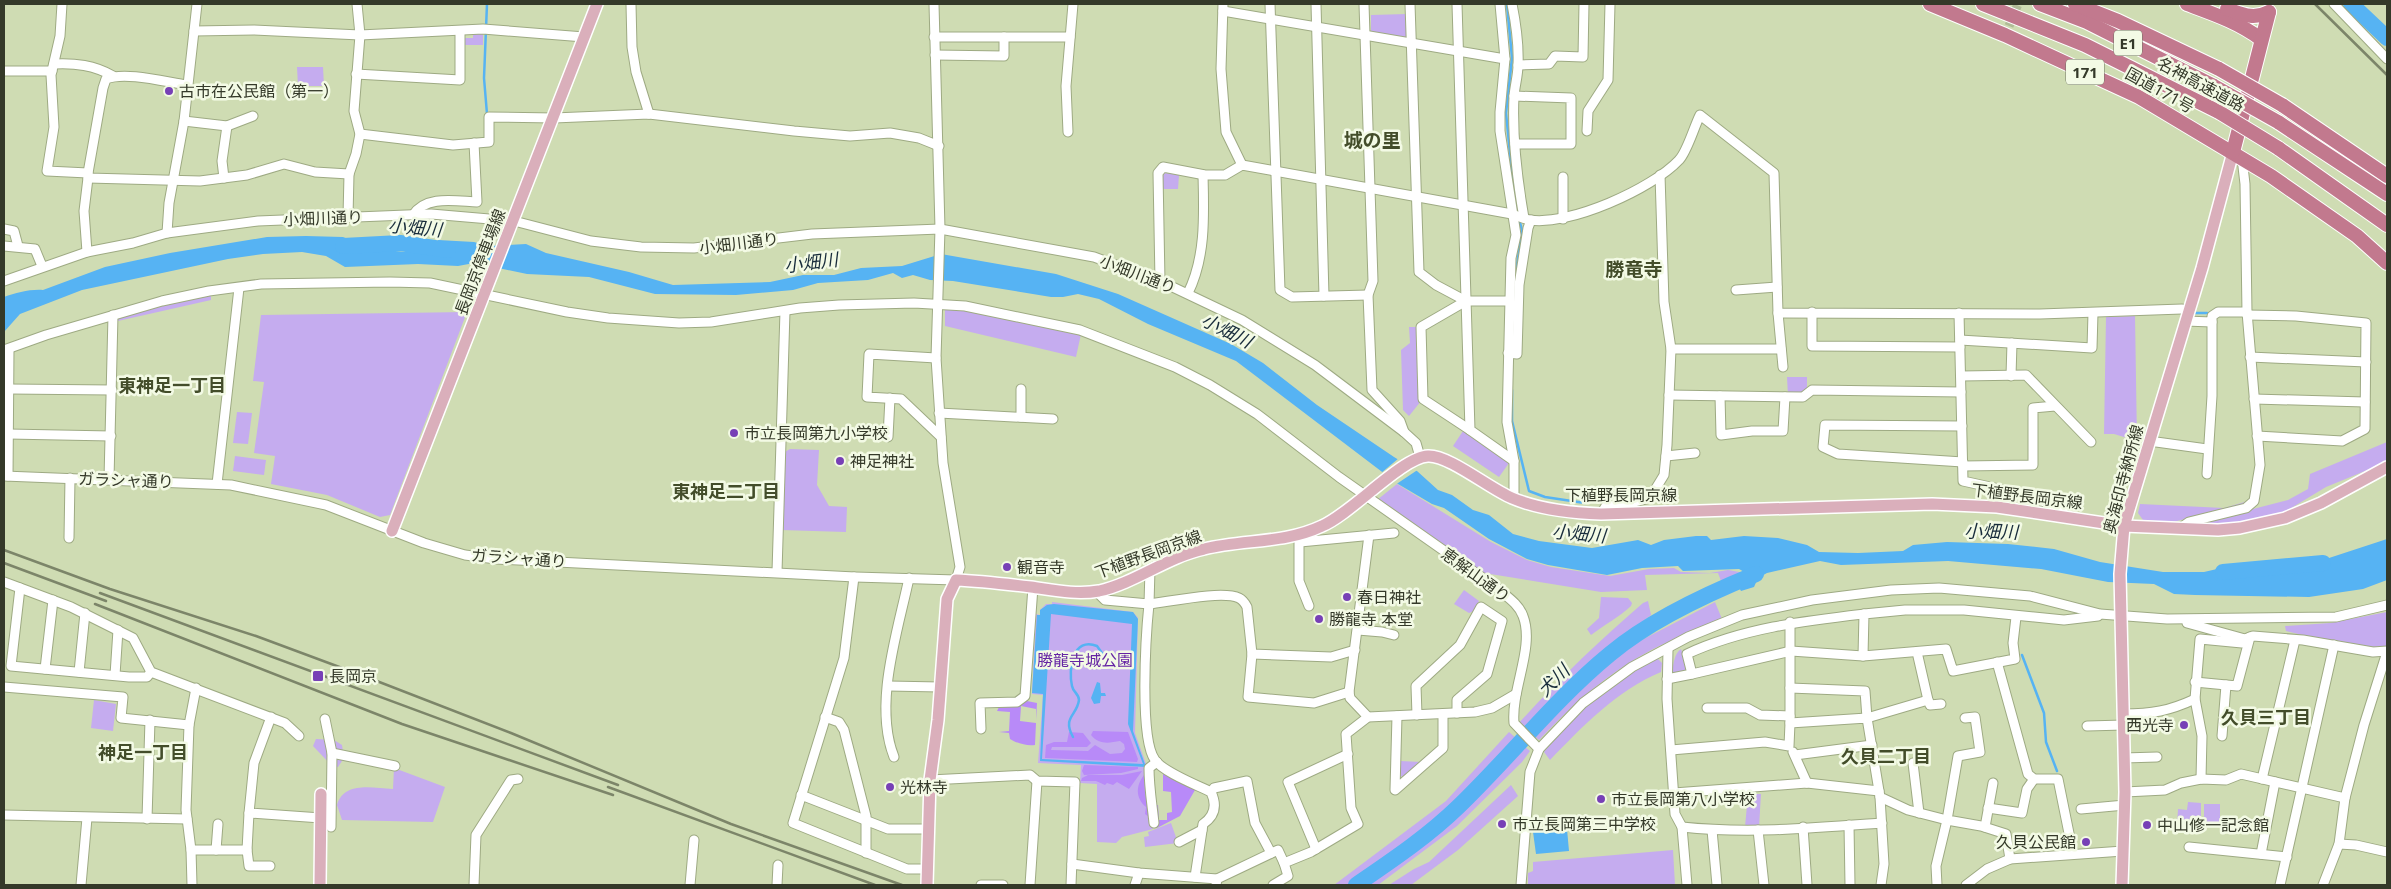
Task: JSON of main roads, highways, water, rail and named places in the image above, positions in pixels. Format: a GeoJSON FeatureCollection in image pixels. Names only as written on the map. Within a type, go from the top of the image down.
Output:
{"type":"FeatureCollection","features":[{"type":"Feature","properties":{"kind":"highway","name":"国道171号"},"geometry":{"type":"LineString","coordinates":[[1930,4],[2007,30],[2139,97],[2238,155],[2357,236],[2387,264]]}},
{"type":"Feature","properties":{"kind":"highway","name":"名神高速道路"},"geometry":{"type":"LineString","coordinates":[[1983,4],[2085,45],[2219,112],[2278,148],[2387,225]]}},
{"type":"Feature","properties":{"kind":"highway","name":"名神高速道路"},"geometry":{"type":"LineString","coordinates":[[2040,4],[2087,22],[2214,86],[2278,122],[2387,194]]}},
{"type":"Feature","properties":{"kind":"highway","name":"名神高速道路"},"geometry":{"type":"LineString","coordinates":[[2074,4],[2118,21],[2219,69],[2282,105],[2387,176]]}},
{"type":"Feature","properties":{"kind":"highway"},"geometry":{"type":"LineString","coordinates":[[2187,4],[2237,23],[2261,39]]}},
{"type":"Feature","properties":{"kind":"highway"},"geometry":{"type":"LineString","coordinates":[[2210,4],[2234,7],[2254,17],[2270,8]]}},
{"type":"Feature","properties":{"kind":"highway"},"geometry":{"type":"LineString","coordinates":[[2238,155],[2261,39],[2270,8]]}},
{"type":"Feature","properties":{"kind":"main road","name":"長岡京停車場線"},"geometry":{"type":"LineString","coordinates":[[392,531],[598,4]]}},
{"type":"Feature","properties":{"kind":"main road","name":"奥海印寺納所線"},"geometry":{"type":"LineString","coordinates":[[2122,885],[2125,805],[2121,611],[2124,526],[2185,321],[2238,155]]}},
{"type":"Feature","properties":{"kind":"main road","name":"下植野長岡京線"},"geometry":{"type":"LineString","coordinates":[[929,885],[927,869],[930,780],[947,599],[956,580],[1079,592],[1096,591],[1110,588],[1150,569],[1205,548],[1299,539],[1333,521],[1420,457],[1437,457],[1450,462],[1490,488],[1514,499],[1538,507],[1571,513],[1601,514],[1932,504],[1996,507],[2124,526],[2179,529],[2240,528],[2285,518],[2321,503],[2387,467]]}},
{"type":"Feature","properties":{"kind":"main road"},"geometry":{"type":"LineString","coordinates":[[320,885],[321,794]]}},
{"type":"Feature","properties":{"kind":"water"},"geometry":{"type":"Polygon","coordinates":[[[267,237],[343,237],[370,248],[404,252],[439,244],[438,240],[474,242],[487,246],[526,244],[546,253],[629,272],[673,285],[770,282],[803,275],[834,275],[861,268],[902,266],[941,254],[1056,274],[1118,294],[1231,344],[1263,363],[1317,405],[1417,471],[1438,490],[1452,495],[1473,510],[1489,515],[1513,534],[1539,541],[1592,548],[1638,540],[1651,545],[1664,540],[1696,536],[1707,536],[1711,540],[1744,536],[1778,538],[1807,545],[1819,552],[1858,553],[1903,551],[1913,545],[1947,542],[2008,544],[2054,549],[2100,562],[2163,572],[2204,572],[2230,566],[2253,571],[2272,572],[2329,558],[2387,539],[2387,580],[2363,589],[2309,597],[2195,595],[2174,594],[2154,584],[2108,582],[2041,569],[1948,561],[1841,565],[1820,561],[1767,573],[1758,578],[1754,587],[1741,591],[1734,578],[1746,573],[1739,569],[1683,571],[1678,566],[1642,568],[1607,575],[1548,565],[1527,559],[1489,539],[1444,508],[1432,504],[1398,484],[1236,361],[1148,324],[1099,299],[1078,294],[1051,297],[953,281],[930,280],[913,275],[902,278],[893,273],[868,280],[818,283],[793,290],[736,295],[655,294],[589,277],[527,274],[474,263],[458,266],[418,264],[345,267],[326,256],[302,252],[263,254],[228,259],[82,290],[20,314],[4,332],[4,297],[28,291],[43,290],[105,267],[170,253],[267,237]]]}},
{"type":"Feature","properties":{"kind":"water"},"geometry":{"type":"Polygon","coordinates":[[[1054,604],[1133,612],[1138,619],[1133,731],[1146,767],[1040,761],[1043,694],[1032,693],[1037,615],[1040,615],[1040,610],[1047,605],[1054,604]],[[1051,614],[1042,759],[1143,764],[1128,724],[1132,624],[1051,614]]]}},
{"type":"Feature","properties":{"kind":"water"},"geometry":{"type":"Polygon","coordinates":[[[1097,682],[1100,683],[1101,693],[1105,693],[1106,696],[1101,696],[1100,703],[1094,704],[1091,698],[1097,682]]]}},
{"type":"Feature","properties":{"kind":"water"},"geometry":{"type":"Polygon","coordinates":[[[1567,829],[1569,851],[1536,854],[1533,832],[1567,829]]]}},
{"type":"Feature","properties":{"kind":"waterway"},"geometry":{"type":"LineString","coordinates":[[487,4],[484,78],[487,114]]}},
{"type":"Feature","properties":{"kind":"waterway"},"geometry":{"type":"LineString","coordinates":[[1507,4],[1512,58],[1506,113],[1514,194]]}},
{"type":"Feature","properties":{"kind":"waterway"},"geometry":{"type":"LineString","coordinates":[[2351,4],[2387,38]]}},
{"type":"Feature","properties":{"kind":"waterway"},"geometry":{"type":"LineString","coordinates":[[1515,279],[1522,230],[1519,219]]}},
{"type":"Feature","properties":{"kind":"waterway","name":"小畑川"},"geometry":{"type":"LineString","coordinates":[[343,246],[400,243],[448,250]]}},
{"type":"Feature","properties":{"kind":"waterway"},"geometry":{"type":"LineString","coordinates":[[2195,313],[2207,313]]}},
{"type":"Feature","properties":{"kind":"waterway"},"geometry":{"type":"LineString","coordinates":[[1512,390],[1512,421],[1529,491],[1545,497],[1585,503]]}},
{"type":"Feature","properties":{"kind":"waterway","name":"小畑川"},"geometry":{"type":"LineString","coordinates":[[2223,572],[2323,563]]}},
{"type":"Feature","properties":{"kind":"waterway","name":"犬川"},"geometry":{"type":"LineString","coordinates":[[1356,885],[1446,818],[1570,690],[1625,642],[1680,609],[1756,574]]}},
{"type":"Feature","properties":{"kind":"waterway"},"geometry":{"type":"LineString","coordinates":[[1073,737],[1069,725],[1079,700],[1073,688],[1071,671],[1077,650],[1089,644],[1097,646],[1104,656],[1121,656]]}},
{"type":"Feature","properties":{"kind":"waterway"},"geometry":{"type":"LineString","coordinates":[[2022,655],[2044,713],[2046,742],[2057,771]]}},
{"type":"Feature","properties":{"kind":"tunnel"},"geometry":{"type":"LineString","coordinates":[[2009,26],[2018,4]]}},
{"type":"Feature","properties":{"kind":"railway"},"geometry":{"type":"LineString","coordinates":[[2315,4],[2387,75]]}},
{"type":"Feature","properties":{"kind":"railway"},"geometry":{"type":"LineString","coordinates":[[4,550],[110,589],[256,636],[369,678],[511,733],[731,824],[902,885]]}},
{"type":"Feature","properties":{"kind":"railway"},"geometry":{"type":"LineString","coordinates":[[4,563],[106,601]]}},
{"type":"Feature","properties":{"kind":"railway"},"geometry":{"type":"LineString","coordinates":[[100,593],[618,785]]}},
{"type":"Feature","properties":{"kind":"railway"},"geometry":{"type":"LineString","coordinates":[[95,604],[402,724],[613,795]]}},
{"type":"Feature","properties":{"kind":"railway"},"geometry":{"type":"LineString","coordinates":[[608,787],[875,885]]}},
{"type":"Feature","properties":{"kind":"place","name":"古市在公民館（第一）"},"geometry":{"type":"Point","coordinates":[169,91]}},
{"type":"Feature","properties":{"kind":"place","name":"市立長岡第九小学校"},"geometry":{"type":"Point","coordinates":[734,433]}},
{"type":"Feature","properties":{"kind":"place","name":"神足神社"},"geometry":{"type":"Point","coordinates":[840,461]}},
{"type":"Feature","properties":{"kind":"place","name":"観音寺"},"geometry":{"type":"Point","coordinates":[1007,567]}},
{"type":"Feature","properties":{"kind":"place","name":"春日神社"},"geometry":{"type":"Point","coordinates":[1347,597]}},
{"type":"Feature","properties":{"kind":"place","name":"勝龍寺 本堂"},"geometry":{"type":"Point","coordinates":[1319,619]}},
{"type":"Feature","properties":{"kind":"place","name":"長岡京"},"geometry":{"type":"Point","coordinates":[318,676]}},
{"type":"Feature","properties":{"kind":"place","name":"西光寺"},"geometry":{"type":"Point","coordinates":[2184,725]}},
{"type":"Feature","properties":{"kind":"place","name":"光林寺"},"geometry":{"type":"Point","coordinates":[890,787]}},
{"type":"Feature","properties":{"kind":"place","name":"市立長岡第八小学校"},"geometry":{"type":"Point","coordinates":[1601,799]}},
{"type":"Feature","properties":{"kind":"place","name":"市立長岡第三中学校"},"geometry":{"type":"Point","coordinates":[1502,824]}},
{"type":"Feature","properties":{"kind":"place","name":"中山修一記念館"},"geometry":{"type":"Point","coordinates":[2147,825]}},
{"type":"Feature","properties":{"kind":"place","name":"久貝公民館"},"geometry":{"type":"Point","coordinates":[2086,842]}},
{"type":"Feature","properties":{"kind":"district","name":"城の里"},"geometry":{"type":"Point","coordinates":[1372,140]}},
{"type":"Feature","properties":{"kind":"district","name":"勝竜寺"},"geometry":{"type":"Point","coordinates":[1634,269]}},
{"type":"Feature","properties":{"kind":"district","name":"東神足一丁目"},"geometry":{"type":"Point","coordinates":[172,385]}},
{"type":"Feature","properties":{"kind":"district","name":"東神足二丁目"},"geometry":{"type":"Point","coordinates":[726,491]}},
{"type":"Feature","properties":{"kind":"district","name":"久貝三丁目"},"geometry":{"type":"Point","coordinates":[2266,717]}},
{"type":"Feature","properties":{"kind":"district","name":"神足一丁目"},"geometry":{"type":"Point","coordinates":[143,752]}},
{"type":"Feature","properties":{"kind":"district","name":"久貝二丁目"},"geometry":{"type":"Point","coordinates":[1886,756]}},
{"type":"Feature","properties":{"kind":"park label","name":"勝龍寺城公園"},"geometry":{"type":"Point","coordinates":[1085,660]}}]}
